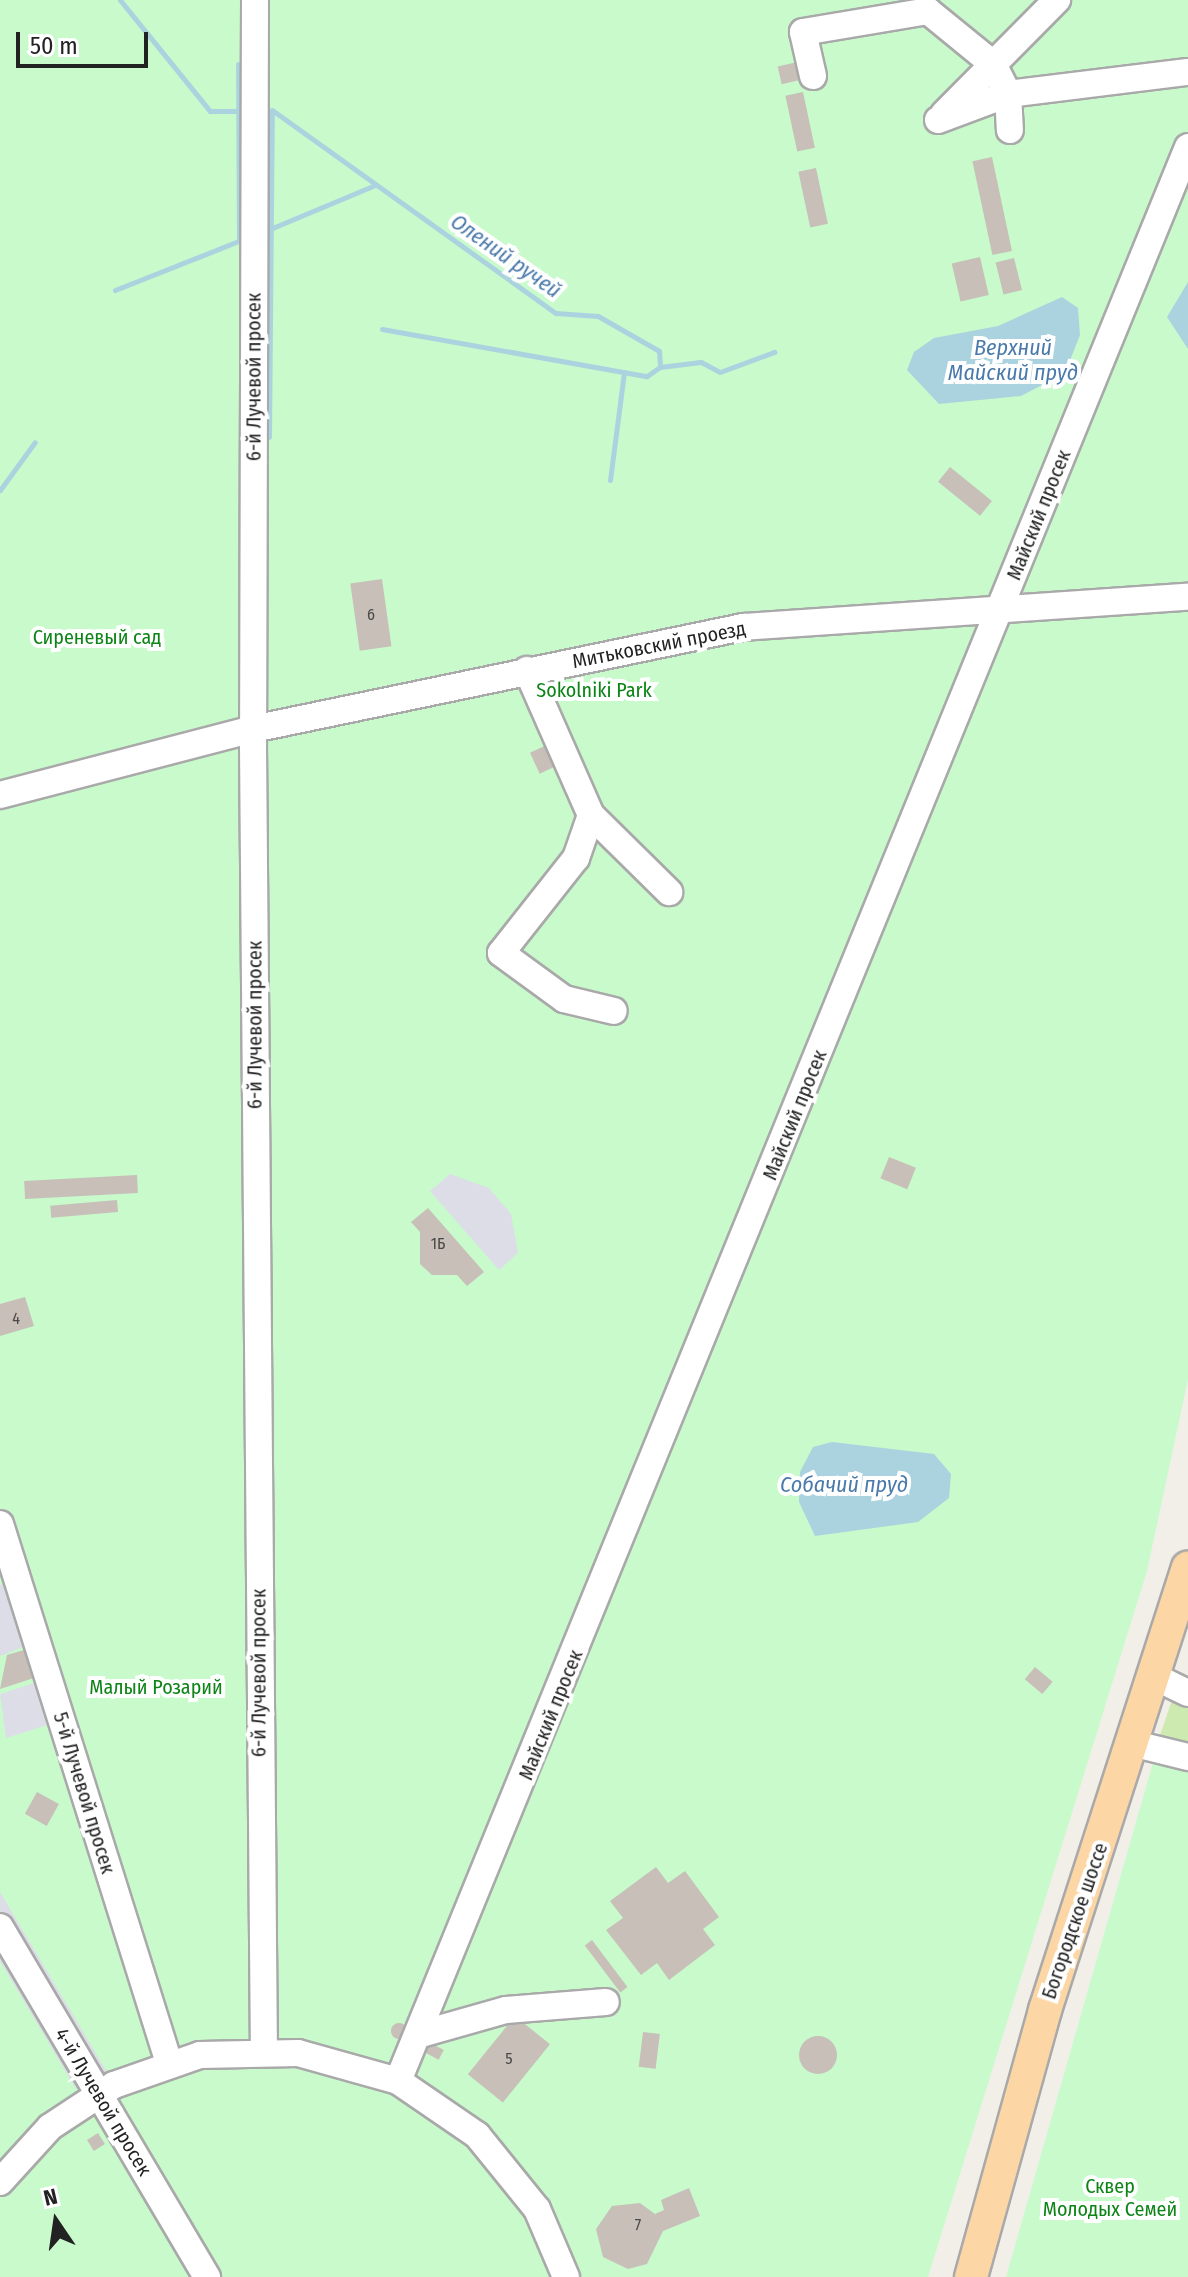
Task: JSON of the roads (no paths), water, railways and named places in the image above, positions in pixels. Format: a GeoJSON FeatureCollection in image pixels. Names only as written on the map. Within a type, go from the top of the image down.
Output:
{"type":"FeatureCollection","features":[{"type":"Feature","properties":{"kind":"main road","name":"Богородское шоссе"},"geometry":{"type":"LineString","coordinates":[[971,2277],[1041,2025],[1157,1678],[1188,1568]]}},
{"type":"Feature","properties":{"kind":"street","name":"6-й Лучевой просек"},"geometry":{"type":"LineString","coordinates":[[255,0],[253,729],[264,2050]]}},
{"type":"Feature","properties":{"kind":"street"},"geometry":{"type":"LineString","coordinates":[[1057,0],[938,120],[1008,94],[1188,72]]}},
{"type":"Feature","properties":{"kind":"street"},"geometry":{"type":"LineString","coordinates":[[813,76],[803,32],[928,11],[993,64],[1008,94],[1010,130]]}},
{"type":"Feature","properties":{"kind":"street","name":"Майский просек"},"geometry":{"type":"LineString","coordinates":[[398,2081],[421,2034],[1188,147]]}},
{"type":"Feature","properties":{"kind":"street","name":"Митьковский проезд"},"geometry":{"type":"LineString","coordinates":[[0,795],[253,729],[743,627],[1188,597]]}},
{"type":"Feature","properties":{"kind":"street"},"geometry":{"type":"LineString","coordinates":[[527,670],[591,815],[669,892]]}},
{"type":"Feature","properties":{"kind":"street"},"geometry":{"type":"LineString","coordinates":[[591,815],[576,858],[501,953],[564,999],[614,1011]]}},
{"type":"Feature","properties":{"kind":"street","name":"5-й Лучевой просек"},"geometry":{"type":"LineString","coordinates":[[0,1524],[169,2063]]}},
{"type":"Feature","properties":{"kind":"street"},"geometry":{"type":"LineString","coordinates":[[1157,1678],[1188,1693]]}},
{"type":"Feature","properties":{"kind":"street"},"geometry":{"type":"LineString","coordinates":[[1135,1744],[1188,1757]]}},
{"type":"Feature","properties":{"kind":"street","name":"4-й Лучевой просек"},"geometry":{"type":"LineString","coordinates":[[0,1927],[207,2277]]}},
{"type":"Feature","properties":{"kind":"street"},"geometry":{"type":"LineString","coordinates":[[421,2034],[506,2010],[606,2002]]}},
{"type":"Feature","properties":{"kind":"street"},"geometry":{"type":"LineString","coordinates":[[3,2170],[98,2093],[169,2063],[264,2050],[332,2059],[398,2081],[464,2125],[510,2170],[537,2209],[566,2277]]}},
{"type":"Feature","properties":{"kind":"water"},"geometry":{"type":"Polygon","coordinates":[[[1188,282],[1188,349],[1167,317],[1188,282]]]}},
{"type":"Feature","properties":{"kind":"water","name":"Верхний Майский пруд"},"geometry":{"type":"Polygon","coordinates":[[[1062,297],[1078,308],[1080,335],[1065,373],[1021,396],[939,404],[907,370],[914,352],[934,338],[998,326],[1062,297]]]}},
{"type":"Feature","properties":{"kind":"water","name":"Собачий пруд"},"geometry":{"type":"Polygon","coordinates":[[[832,1442],[934,1454],[951,1474],[949,1498],[918,1522],[815,1536],[799,1502],[800,1472],[813,1447],[832,1442]]]}},
{"type":"Feature","properties":{"kind":"waterway","name":"Олений ручей"},"geometry":{"type":"LineString","coordinates":[[120,0],[210,111],[237,111]]}},
{"type":"Feature","properties":{"kind":"waterway"},"geometry":{"type":"LineString","coordinates":[[115,290],[239,241],[238,64]]}},
{"type":"Feature","properties":{"kind":"waterway","name":"Олений ручей"},"geometry":{"type":"LineString","coordinates":[[272,110],[556,313],[598,316],[659,351],[660,367],[701,362],[720,372],[774,352]]}},
{"type":"Feature","properties":{"kind":"waterway"},"geometry":{"type":"LineString","coordinates":[[269,437],[272,111]]}},
{"type":"Feature","properties":{"kind":"waterway"},"geometry":{"type":"LineString","coordinates":[[270,229],[373,186]]}},
{"type":"Feature","properties":{"kind":"waterway"},"geometry":{"type":"LineString","coordinates":[[382,329],[647,376],[660,367]]}},
{"type":"Feature","properties":{"kind":"waterway"},"geometry":{"type":"LineString","coordinates":[[610,480],[624,372]]}},
{"type":"Feature","properties":{"kind":"waterway"},"geometry":{"type":"LineString","coordinates":[[0,490],[35,442]]}},
{"type":"Feature","properties":{"kind":"park label","name":"Сиреневый сад"},"geometry":{"type":"Point","coordinates":[97,637]}},
{"type":"Feature","properties":{"kind":"park label","name":"Sokolniki Park"},"geometry":{"type":"Point","coordinates":[594,690]}},
{"type":"Feature","properties":{"kind":"park label","name":"Малый Розарий"},"geometry":{"type":"Point","coordinates":[156,1687]}},
{"type":"Feature","properties":{"kind":"park label","name":"Сквер Молодых Семей"},"geometry":{"type":"Point","coordinates":[1110,2198]}}]}
